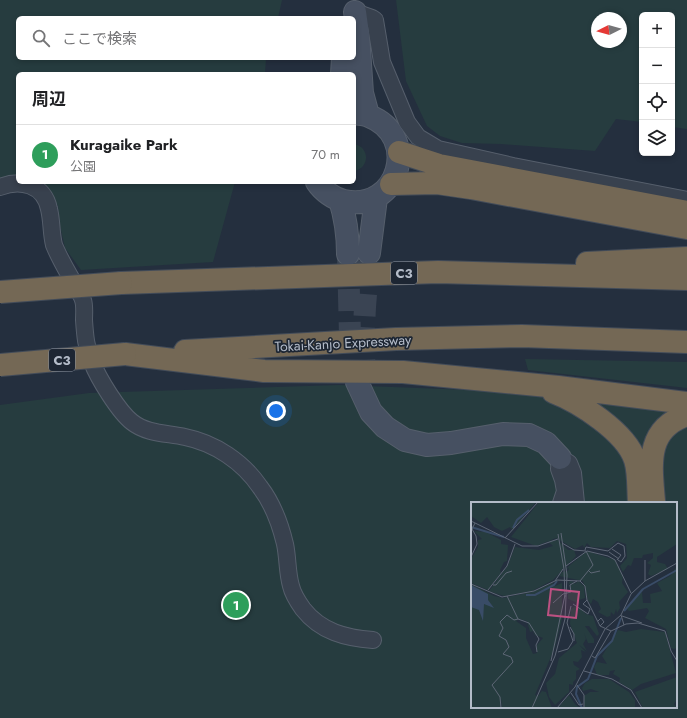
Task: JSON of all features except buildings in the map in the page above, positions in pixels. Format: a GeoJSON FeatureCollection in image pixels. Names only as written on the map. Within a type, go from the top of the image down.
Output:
{"type":"FeatureCollection","features":[{"type":"Feature","properties":{"kind":"highway"},"geometry":{"type":"LineString","coordinates":[[399,152],[439,165],[687,212]]}},
{"type":"Feature","properties":{"kind":"highway"},"geometry":{"type":"LineString","coordinates":[[384,191],[436,184],[471,188],[687,228]]}},
{"type":"Feature","properties":{"kind":"highway"},"geometry":{"type":"LineString","coordinates":[[438,272],[687,258]]}},
{"type":"Feature","properties":{"kind":"highway","name":"C3"},"geometry":{"type":"LineString","coordinates":[[0,292],[121,283],[438,272],[687,278]]}},
{"type":"Feature","properties":{"kind":"highway","name":"Tokai-Kanjo Expressway"},"geometry":{"type":"LineString","coordinates":[[0,365],[125,354],[396,339],[522,336],[687,342]]}},
{"type":"Feature","properties":{"kind":"highway"},"geometry":{"type":"LineString","coordinates":[[125,354],[264,371],[403,372],[508,381],[687,403]]}},
{"type":"Feature","properties":{"kind":"highway"},"geometry":{"type":"LineString","coordinates":[[508,381],[544,388],[563,396],[577,403],[622,437],[630,448],[636,461],[639,502]]}},
{"type":"Feature","properties":{"kind":"highway"},"geometry":{"type":"LineString","coordinates":[[654,502],[651,460],[655,442],[669,425],[687,415]]}},
{"type":"Feature","properties":{"kind":"highway"},"geometry":{"type":"LineString","coordinates":[[662,432],[670,427],[680,427],[687,432]]}},
{"type":"Feature","properties":{"kind":"street"},"geometry":{"type":"LineString","coordinates":[[355,10],[375,20],[382,62],[407,122],[418,137],[438,149],[513,166],[687,200]]}},
{"type":"Feature","properties":{"kind":"street"},"geometry":{"type":"LineString","coordinates":[[319,184],[328,194],[340,200],[352,203],[364,202],[384,191],[397,174],[399,152],[389,129],[379,120],[361,114],[362,92],[356,18]]}},
{"type":"Feature","properties":{"kind":"street"},"geometry":{"type":"LineString","coordinates":[[342,72],[343,60]]}},
{"type":"Feature","properties":{"kind":"street"},"geometry":{"type":"LineString","coordinates":[[0,187],[16,183]]}},
{"type":"Feature","properties":{"kind":"street"},"geometry":{"type":"LineString","coordinates":[[24,184],[33,186],[44,196],[49,208],[56,249],[83,301],[86,342],[92,362],[117,405],[131,422],[145,429],[186,437],[214,446],[238,463],[260,486],[273,507],[286,546],[288,574],[291,588],[301,606],[319,625],[333,632],[346,636],[373,640]]}},
{"type":"Feature","properties":{"kind":"street"},"geometry":{"type":"LineString","coordinates":[[369,253],[384,191]]}},
{"type":"Feature","properties":{"kind":"street"},"geometry":{"type":"LineString","coordinates":[[340,200],[346,218],[348,254]]}},
{"type":"Feature","properties":{"kind":"street"},"geometry":{"type":"LineString","coordinates":[[362,382],[371,412],[385,427],[405,440],[427,445],[451,443],[503,434],[529,435],[546,443],[560,458],[569,463],[573,473],[576,502]]}},
{"type":"Feature","properties":{"kind":"street"},"geometry":{"type":"LineString","coordinates":[[560,458],[559,469],[565,491],[561,502]]}},
{"type":"Feature","properties":{"kind":"green space"},"geometry":{"type":"Polygon","coordinates":[[[0,0],[282,0],[278,16],[16,16],[16,60],[266,60],[265,72],[16,72],[16,175],[0,179],[0,0]]]}},
{"type":"Feature","properties":{"kind":"green space"},"geometry":{"type":"Polygon","coordinates":[[[396,0],[687,0],[687,129],[675,127],[675,12],[639,12],[639,122],[616,119],[595,151],[501,144],[462,143],[440,136],[427,126],[406,81],[396,0]]]}},
{"type":"Feature","properties":{"kind":"green space"},"geometry":{"type":"Polygon","coordinates":[[[356,145],[363,149],[366,158],[363,166],[356,170],[356,145]]]}},
{"type":"Feature","properties":{"kind":"green space"},"geometry":{"type":"Polygon","coordinates":[[[41,184],[234,184],[213,262],[81,270],[65,248],[60,226],[58,206],[47,189],[41,184]]]}},
{"type":"Feature","properties":{"kind":"green space"},"geometry":{"type":"Polygon","coordinates":[[[525,359],[687,362],[687,388],[528,370],[525,359]]]}},
{"type":"Feature","properties":{"kind":"green space"},"geometry":{"type":"Polygon","coordinates":[[[339,385],[687,398],[687,718],[0,718],[0,405],[89,393],[339,385]]]}},
{"type":"Feature","properties":{"kind":"tunnel"},"geometry":{"type":"LineString","coordinates":[[348,256],[350,336]]}},
{"type":"Feature","properties":{"kind":"tunnel"},"geometry":{"type":"LineString","coordinates":[[366,382],[363,346],[369,256]]}},
{"type":"Feature","properties":{"kind":"place","name":"Kuragaike Park"},"geometry":{"type":"Point","coordinates":[236,605]}}]}
